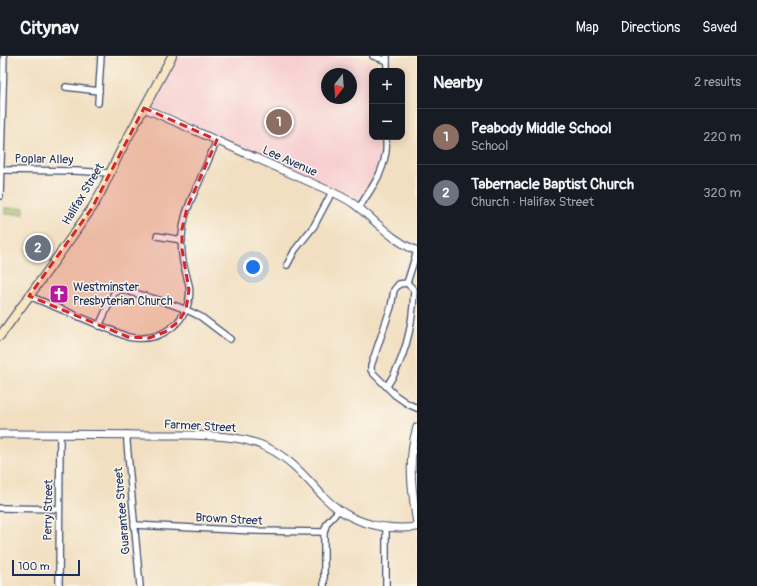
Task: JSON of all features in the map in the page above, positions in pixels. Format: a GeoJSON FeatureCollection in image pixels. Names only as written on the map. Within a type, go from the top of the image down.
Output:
{"type":"FeatureCollection","features":[{"type":"Feature","properties":{"kind":"main road","name":"Halifax Street"},"geometry":{"type":"LineString","coordinates":[[0,336],[85,218],[102,190],[172,56]]}},
{"type":"Feature","properties":{"kind":"street"},"geometry":{"type":"LineString","coordinates":[[0,196],[1,89],[4,56]]}},
{"type":"Feature","properties":{"kind":"street"},"geometry":{"type":"LineString","coordinates":[[98,103],[101,56]]}},
{"type":"Feature","properties":{"kind":"street"},"geometry":{"type":"LineString","coordinates":[[373,56],[387,58]]}},
{"type":"Feature","properties":{"kind":"street"},"geometry":{"type":"LineString","coordinates":[[66,88],[99,91]]}},
{"type":"Feature","properties":{"kind":"street","name":"Lee Avenue"},"geometry":{"type":"LineString","coordinates":[[144,108],[332,192],[359,208],[398,241],[417,251]]}},
{"type":"Feature","properties":{"kind":"street"},"geometry":{"type":"LineString","coordinates":[[29,296],[128,337],[149,338],[165,332],[175,325],[183,316],[188,304],[189,290],[183,262],[182,229],[188,208],[217,140]]}},
{"type":"Feature","properties":{"kind":"street"},"geometry":{"type":"LineString","coordinates":[[359,208],[381,173],[386,156],[386,140]]}},
{"type":"Feature","properties":{"kind":"street","name":"Poplar Alley"},"geometry":{"type":"LineString","coordinates":[[1,170],[111,173]]}},
{"type":"Feature","properties":{"kind":"street"},"geometry":{"type":"LineString","coordinates":[[287,265],[295,250],[314,226],[332,192]]}},
{"type":"Feature","properties":{"kind":"street"},"geometry":{"type":"LineString","coordinates":[[157,236],[182,240]]}},
{"type":"Feature","properties":{"kind":"street"},"geometry":{"type":"LineString","coordinates":[[407,283],[417,251]]}},
{"type":"Feature","properties":{"kind":"street"},"geometry":{"type":"LineString","coordinates":[[387,386],[401,359],[411,328],[414,290],[407,283]]}},
{"type":"Feature","properties":{"kind":"street"},"geometry":{"type":"LineString","coordinates":[[407,283],[399,284],[394,290],[371,366],[373,373],[395,395],[417,408]]}},
{"type":"Feature","properties":{"kind":"street"},"geometry":{"type":"LineString","coordinates":[[99,326],[113,294],[116,291],[124,290],[186,310],[201,317],[230,338]]}},
{"type":"Feature","properties":{"kind":"street"},"geometry":{"type":"LineString","coordinates":[[417,427],[412,482],[417,524]]}},
{"type":"Feature","properties":{"kind":"street","name":"Farmer Street"},"geometry":{"type":"LineString","coordinates":[[0,434],[127,434],[220,436],[240,438],[269,449],[295,466],[326,499],[350,517],[367,524],[386,528],[417,527]]}},
{"type":"Feature","properties":{"kind":"street","name":"Perry Street"},"geometry":{"type":"LineString","coordinates":[[59,586],[60,434]]}},
{"type":"Feature","properties":{"kind":"street","name":"Guarantee Street"},"geometry":{"type":"LineString","coordinates":[[127,434],[140,586]]}},
{"type":"Feature","properties":{"kind":"street"},"geometry":{"type":"LineString","coordinates":[[0,508],[59,509]]}},
{"type":"Feature","properties":{"kind":"street"},"geometry":{"type":"LineString","coordinates":[[324,586],[324,532],[328,523],[339,510]]}},
{"type":"Feature","properties":{"kind":"street","name":"Brown Street"},"geometry":{"type":"LineString","coordinates":[[134,525],[255,531],[324,532]]}},
{"type":"Feature","properties":{"kind":"street"},"geometry":{"type":"LineString","coordinates":[[386,528],[386,586]]}},
{"type":"Feature","properties":{"kind":"highlighted area"},"geometry":{"type":"Polygon","coordinates":[[[144,108],[217,140],[187,208],[182,229],[182,249],[189,290],[186,310],[178,322],[165,332],[149,338],[128,337],[29,296],[92,208],[144,108]]]}},
{"type":"Feature","properties":{"kind":"shaded area"},"geometry":{"type":"Polygon","coordinates":[[[177,56],[355,56],[381,68],[369,68],[369,140],[380,140],[379,160],[374,175],[357,200],[151,106],[168,70],[177,56]]]}},
{"type":"Feature","properties":{"kind":"green space"},"geometry":{"type":"Polygon","coordinates":[[[5,208],[24,208],[24,214],[5,214],[5,208]]]}},
{"type":"Feature","properties":{"kind":"place","name":"Peabody Middle School"},"geometry":{"type":"Point","coordinates":[279,122]}},
{"type":"Feature","properties":{"kind":"place","name":"Tabernacle Baptist Church"},"geometry":{"type":"Point","coordinates":[38,248]}},
{"type":"Feature","properties":{"kind":"place","name":"Westminster Presbyterian Church"},"geometry":{"type":"Point","coordinates":[59,294]}}]}
